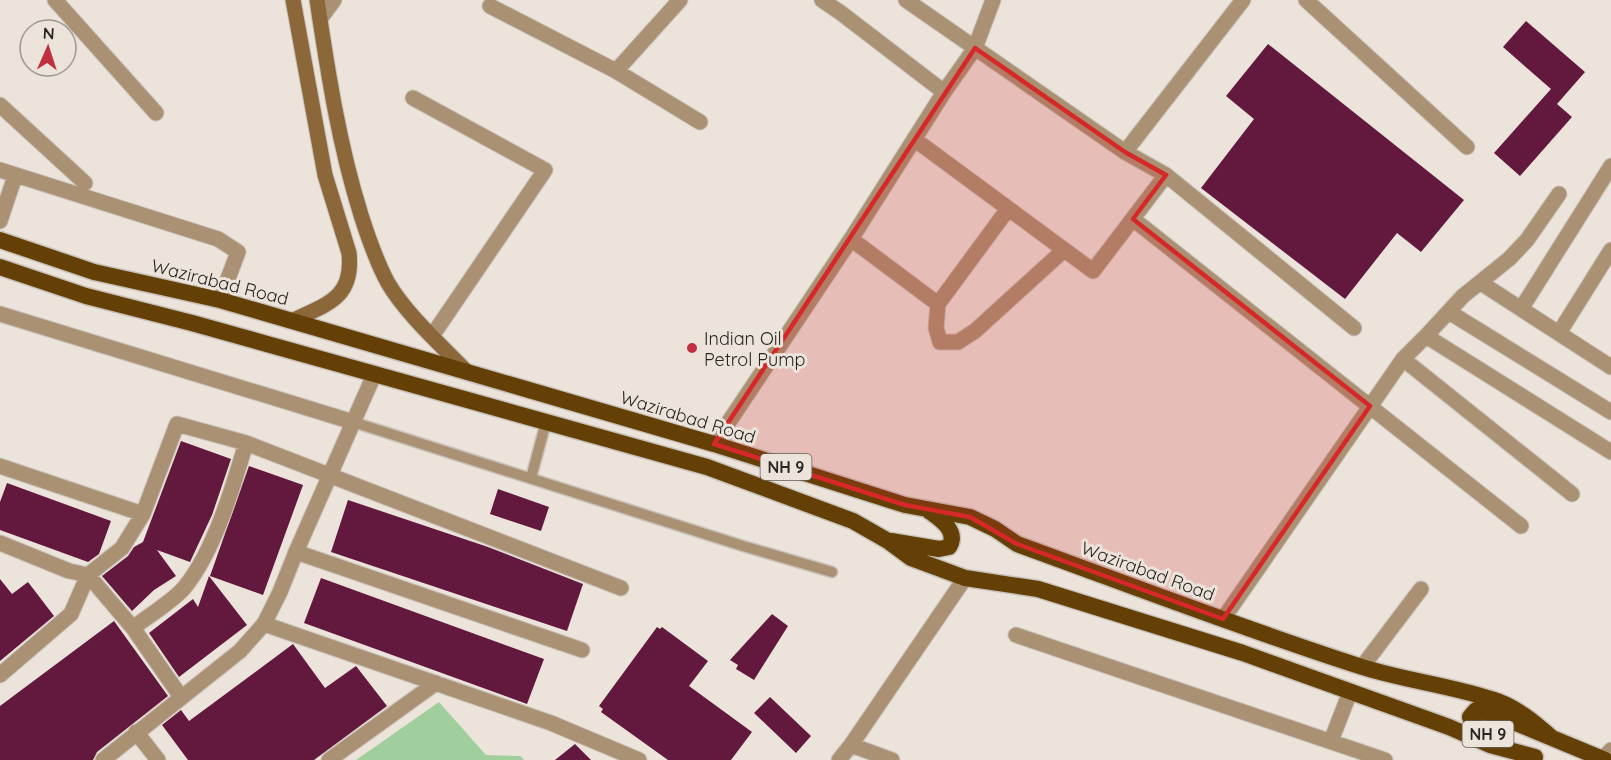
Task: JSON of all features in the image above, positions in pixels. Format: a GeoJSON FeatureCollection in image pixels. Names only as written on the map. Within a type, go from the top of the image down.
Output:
{"type":"FeatureCollection","features":[{"type":"Feature","properties":{"kind":"highway","name":"Wazirabad Road"},"geometry":{"type":"LineString","coordinates":[[0,240],[94,273],[220,300],[714,444],[906,505],[970,517],[995,529],[1017,544],[1223,619],[1362,667],[1492,699],[1535,722],[1552,738]]}},
{"type":"Feature","properties":{"kind":"highway","name":"Wazirabad Road"},"geometry":{"type":"LineString","coordinates":[[0,267],[86,296],[192,323],[706,467],[853,521],[888,541],[911,558],[965,578],[1038,589],[1243,654],[1449,727],[1509,755],[1538,759]]}},
{"type":"Feature","properties":{"kind":"highway"},"geometry":{"type":"LineString","coordinates":[[888,541],[939,549],[949,547],[952,543],[952,536],[945,522],[926,508]]}},
{"type":"Feature","properties":{"kind":"highway","name":"Wazirabad Road"},"geometry":{"type":"LineString","coordinates":[[1538,759],[1486,733],[1473,724],[1470,717],[1476,710],[1488,712],[1552,738],[1606,756]]}},
{"type":"Feature","properties":{"kind":"main road"},"geometry":{"type":"LineString","coordinates":[[292,321],[333,301],[344,291],[350,265],[349,253],[325,175],[293,0]]}},
{"type":"Feature","properties":{"kind":"main road"},"geometry":{"type":"LineString","coordinates":[[317,0],[346,168],[372,247],[388,283],[432,336],[467,372]]}},
{"type":"Feature","properties":{"kind":"street"},"geometry":{"type":"LineString","coordinates":[[54,0],[156,113]]}},
{"type":"Feature","properties":{"kind":"street"},"geometry":{"type":"LineString","coordinates":[[320,19],[334,0]]}},
{"type":"Feature","properties":{"kind":"street"},"geometry":{"type":"LineString","coordinates":[[616,71],[680,0]]}},
{"type":"Feature","properties":{"kind":"street"},"geometry":{"type":"LineString","coordinates":[[822,0],[944,92]]}},
{"type":"Feature","properties":{"kind":"street"},"geometry":{"type":"LineString","coordinates":[[906,0],[1125,152],[1166,175],[1354,328]]}},
{"type":"Feature","properties":{"kind":"street"},"geometry":{"type":"LineString","coordinates":[[714,444],[975,48],[993,0]]}},
{"type":"Feature","properties":{"kind":"street"},"geometry":{"type":"LineString","coordinates":[[1125,152],[1243,0]]}},
{"type":"Feature","properties":{"kind":"street"},"geometry":{"type":"LineString","coordinates":[[1306,0],[1467,147]]}},
{"type":"Feature","properties":{"kind":"street"},"geometry":{"type":"LineString","coordinates":[[490,6],[616,71],[700,122]]}},
{"type":"Feature","properties":{"kind":"street"},"geometry":{"type":"LineString","coordinates":[[413,98],[546,170],[432,336]]}},
{"type":"Feature","properties":{"kind":"street"},"geometry":{"type":"LineString","coordinates":[[0,105],[85,183]]}},
{"type":"Feature","properties":{"kind":"street"},"geometry":{"type":"LineString","coordinates":[[914,140],[1093,271],[1166,175]]}},
{"type":"Feature","properties":{"kind":"street"},"geometry":{"type":"LineString","coordinates":[[1521,309],[1611,166]]}},
{"type":"Feature","properties":{"kind":"street"},"geometry":{"type":"LineString","coordinates":[[0,170],[218,239],[238,252],[220,300]]}},
{"type":"Feature","properties":{"kind":"street"},"geometry":{"type":"LineString","coordinates":[[0,221],[15,176]]}},
{"type":"Feature","properties":{"kind":"street"},"geometry":{"type":"LineString","coordinates":[[1223,619],[1403,359],[1463,296],[1509,259],[1527,240],[1559,194]]}},
{"type":"Feature","properties":{"kind":"street"},"geometry":{"type":"LineString","coordinates":[[1008,208],[938,304],[936,328],[940,342],[958,342],[975,331],[1064,250]]}},
{"type":"Feature","properties":{"kind":"street"},"geometry":{"type":"LineString","coordinates":[[1133,219],[1521,526]]}},
{"type":"Feature","properties":{"kind":"street"},"geometry":{"type":"LineString","coordinates":[[851,239],[938,304]]}},
{"type":"Feature","properties":{"kind":"street"},"geometry":{"type":"LineString","coordinates":[[1559,333],[1611,250]]}},
{"type":"Feature","properties":{"kind":"street"},"geometry":{"type":"LineString","coordinates":[[1481,283],[1611,367]]}},
{"type":"Feature","properties":{"kind":"street"},"geometry":{"type":"LineString","coordinates":[[1449,312],[1611,412]]}},
{"type":"Feature","properties":{"kind":"street"},"geometry":{"type":"LineString","coordinates":[[0,314],[353,422]]}},
{"type":"Feature","properties":{"kind":"street"},"geometry":{"type":"LineString","coordinates":[[1426,336],[1611,452]]}},
{"type":"Feature","properties":{"kind":"street"},"geometry":{"type":"LineString","coordinates":[[1403,359],[1572,494]]}},
{"type":"Feature","properties":{"kind":"street"},"geometry":{"type":"LineString","coordinates":[[103,760],[240,651],[264,624],[374,375]]}},
{"type":"Feature","properties":{"kind":"street"},"geometry":{"type":"LineString","coordinates":[[0,675],[71,614],[88,575],[122,548],[143,514],[177,424],[246,443],[621,588]]}},
{"type":"Feature","properties":{"kind":"street"},"geometry":{"type":"LineString","coordinates":[[133,628],[183,589],[206,554],[239,468],[246,443]]}},
{"type":"Feature","properties":{"kind":"street"},"geometry":{"type":"LineString","coordinates":[[0,466],[143,514]]}},
{"type":"Feature","properties":{"kind":"street"},"geometry":{"type":"LineString","coordinates":[[0,543],[69,571],[88,575],[133,628],[181,697]]}},
{"type":"Feature","properties":{"kind":"street"},"geometry":{"type":"LineString","coordinates":[[296,552],[582,650]]}},
{"type":"Feature","properties":{"kind":"street"},"geometry":{"type":"LineString","coordinates":[[839,760],[965,578]]}},
{"type":"Feature","properties":{"kind":"street"},"geometry":{"type":"LineString","coordinates":[[1362,667],[1421,589]]}},
{"type":"Feature","properties":{"kind":"street"},"geometry":{"type":"LineString","coordinates":[[264,624],[551,723],[632,759]]}},
{"type":"Feature","properties":{"kind":"street"},"geometry":{"type":"LineString","coordinates":[[1016,635],[1385,760]]}},
{"type":"Feature","properties":{"kind":"street"},"geometry":{"type":"LineString","coordinates":[[329,760],[436,683]]}},
{"type":"Feature","properties":{"kind":"street"},"geometry":{"type":"LineString","coordinates":[[1331,741],[1350,692]]}},
{"type":"Feature","properties":{"kind":"street"},"geometry":{"type":"LineString","coordinates":[[136,732],[158,760]]}},
{"type":"Feature","properties":{"kind":"street"},"geometry":{"type":"LineString","coordinates":[[851,745],[892,760]]}},
{"type":"Feature","properties":{"kind":"lane"},"geometry":{"type":"LineString","coordinates":[[353,422],[832,572]]}},
{"type":"Feature","properties":{"kind":"lane"},"geometry":{"type":"LineString","coordinates":[[531,478],[546,422]]}},
{"type":"Feature","properties":{"kind":"highlighted area"},"geometry":{"type":"Polygon","coordinates":[[[975,48],[1125,152],[1166,175],[1133,219],[1370,406],[1223,619],[1017,544],[970,517],[905,505],[714,444],[975,48]]]}},
{"type":"Feature","properties":{"kind":"green space"},"geometry":{"type":"Polygon","coordinates":[[[439,702],[486,755],[521,756],[524,760],[356,760],[439,702]]]}},
{"type":"Feature","properties":{"kind":"building"},"geometry":{"type":"Polygon","coordinates":[[[1526,21],[1585,72],[1557,104],[1572,117],[1520,176],[1494,153],[1551,89],[1503,47],[1526,21]]]}},
{"type":"Feature","properties":{"kind":"building"},"geometry":{"type":"Polygon","coordinates":[[[1268,44],[1464,200],[1421,252],[1397,233],[1345,299],[1201,188],[1254,119],[1226,96],[1268,44]]]}},
{"type":"Feature","properties":{"kind":"building"},"geometry":{"type":"Polygon","coordinates":[[[181,441],[231,459],[212,515],[190,562],[157,550],[176,576],[154,590],[132,611],[102,576],[128,556],[134,547],[143,542],[181,441]]]}},
{"type":"Feature","properties":{"kind":"building"},"geometry":{"type":"Polygon","coordinates":[[[249,466],[303,485],[263,595],[210,576],[249,466]]]}},
{"type":"Feature","properties":{"kind":"building"},"geometry":{"type":"Polygon","coordinates":[[[7,483],[111,521],[99,554],[88,562],[0,530],[0,502],[7,483]]]}},
{"type":"Feature","properties":{"kind":"building"},"geometry":{"type":"Polygon","coordinates":[[[498,489],[549,507],[541,531],[490,514],[498,489]]]}},
{"type":"Feature","properties":{"kind":"building"},"geometry":{"type":"Polygon","coordinates":[[[348,500],[488,547],[583,584],[567,631],[331,552],[348,500]]]}},
{"type":"Feature","properties":{"kind":"building"},"geometry":{"type":"Polygon","coordinates":[[[209,576],[247,625],[179,677],[149,633],[193,599],[198,607],[209,576]]]}},
{"type":"Feature","properties":{"kind":"building"},"geometry":{"type":"Polygon","coordinates":[[[321,578],[544,659],[527,704],[304,623],[321,578]]]}},
{"type":"Feature","properties":{"kind":"building"},"geometry":{"type":"Polygon","coordinates":[[[0,579],[12,594],[28,582],[54,616],[0,661],[0,579]]]}},
{"type":"Feature","properties":{"kind":"building"},"geometry":{"type":"Polygon","coordinates":[[[772,614],[788,626],[754,680],[736,669],[738,665],[730,660],[772,614]]]}},
{"type":"Feature","properties":{"kind":"building"},"geometry":{"type":"Polygon","coordinates":[[[114,621],[168,696],[97,752],[93,760],[0,760],[0,706],[114,621]]]}},
{"type":"Feature","properties":{"kind":"building"},"geometry":{"type":"Polygon","coordinates":[[[657,627],[660,629],[662,627],[708,661],[689,686],[752,732],[731,760],[668,760],[601,712],[603,709],[599,706],[657,627]]]}},
{"type":"Feature","properties":{"kind":"building"},"geometry":{"type":"Polygon","coordinates":[[[293,644],[325,688],[356,666],[387,706],[314,760],[188,760],[162,725],[181,710],[189,721],[293,644]]]}},
{"type":"Feature","properties":{"kind":"building"},"geometry":{"type":"Polygon","coordinates":[[[770,697],[811,736],[796,753],[754,713],[770,697]]]}},
{"type":"Feature","properties":{"kind":"building"},"geometry":{"type":"Polygon","coordinates":[[[575,744],[591,760],[555,760],[575,744]]]}},
{"type":"Feature","properties":{"kind":"place","name":"Indian Oil Petrol Pump"},"geometry":{"type":"Point","coordinates":[692,348]}}]}
